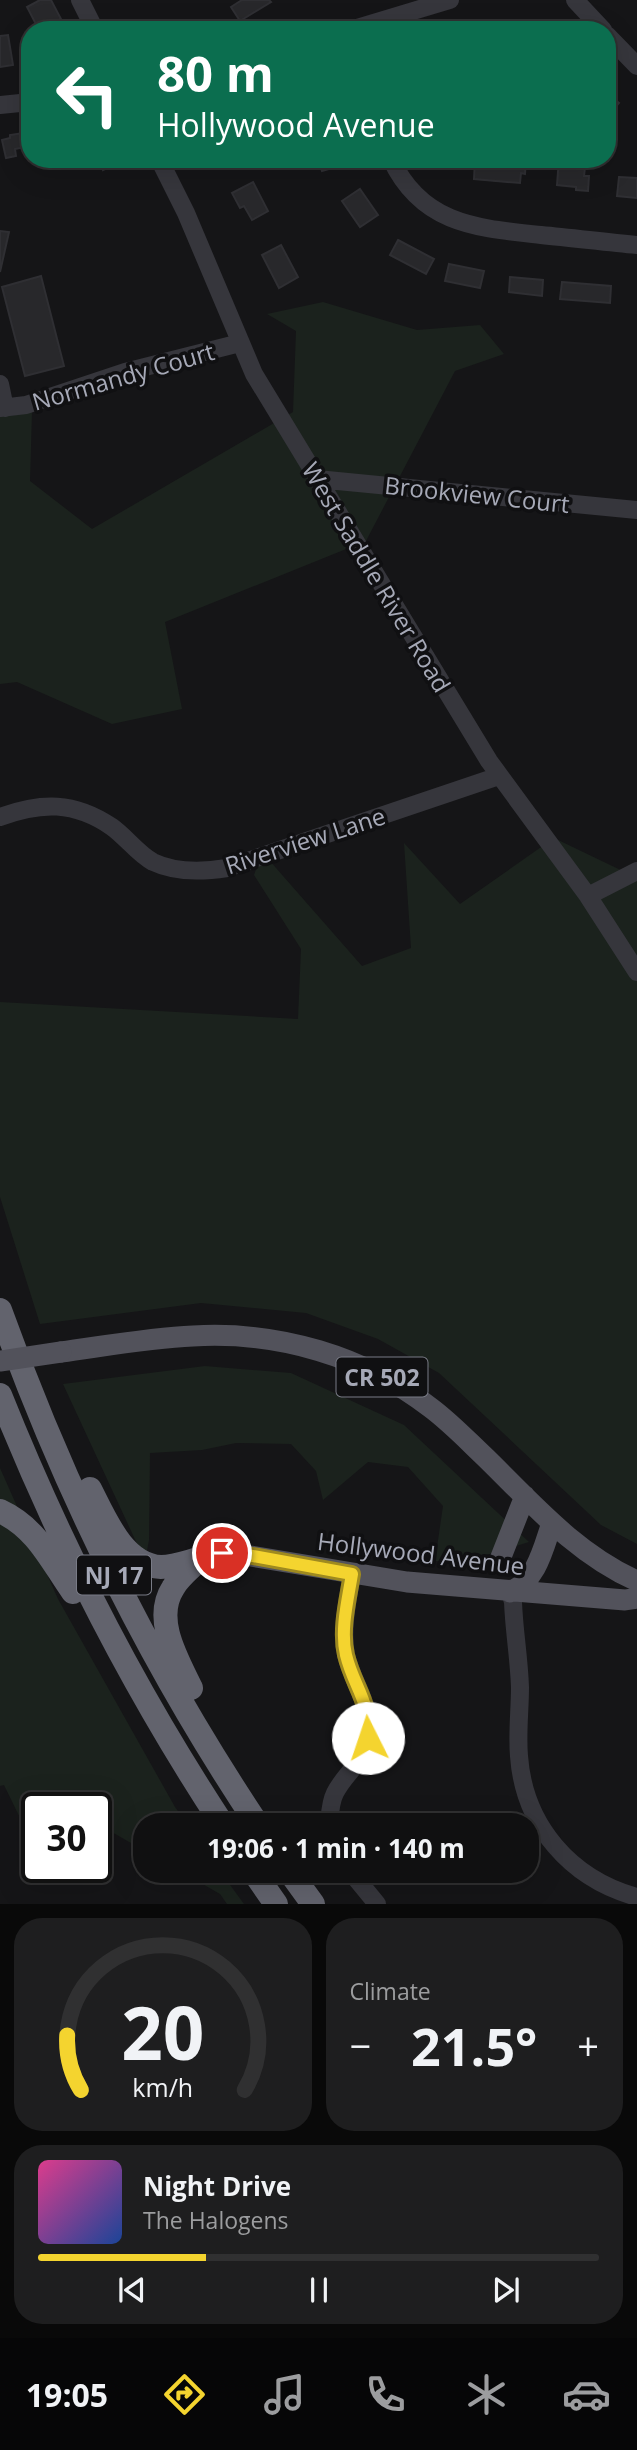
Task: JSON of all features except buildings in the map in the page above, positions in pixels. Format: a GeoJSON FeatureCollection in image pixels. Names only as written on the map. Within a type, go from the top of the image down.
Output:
{"type":"FeatureCollection","features":[{"type":"Feature","properties":{"kind":"highway","name":"NJ 17"},"geometry":{"type":"LineString","coordinates":[[0,1310],[20,1367],[82,1510],[143,1632],[198,1731],[250,1813]]}},
{"type":"Feature","properties":{"kind":"highway","name":"NJ 17"},"geometry":{"type":"LineString","coordinates":[[0,1395],[62,1539],[124,1661],[215,1813]]}},
{"type":"Feature","properties":{"kind":"highway"},"geometry":{"type":"LineString","coordinates":[[40,1415],[86,1481],[119,1541],[133,1556],[158,1567],[200,1559]]}},
{"type":"Feature","properties":{"kind":"highway"},"geometry":{"type":"LineString","coordinates":[[0,1511],[23,1525],[41,1543],[63,1578],[124,1661]]}},
{"type":"Feature","properties":{"kind":"highway"},"geometry":{"type":"LineString","coordinates":[[200,1559],[171,1591],[165,1612],[167,1630],[186,1678],[241,1771],[260,1813]]}},
{"type":"Feature","properties":{"kind":"highway"},"geometry":{"type":"LineString","coordinates":[[261,1883],[276,1904]]}},
{"type":"Feature","properties":{"kind":"highway"},"geometry":{"type":"LineString","coordinates":[[298,1883],[313,1904]]}},
{"type":"Feature","properties":{"kind":"main road","name":"CR 502"},"geometry":{"type":"LineString","coordinates":[[0,1361],[153,1339],[216,1335],[265,1339],[316,1350],[374,1373],[431,1408],[552,1523],[592,1557],[637,1581]]}},
{"type":"Feature","properties":{"kind":"main road","name":"Hollywood Avenue"},"geometry":{"type":"LineString","coordinates":[[499,1562],[525,1496]]}},
{"type":"Feature","properties":{"kind":"main road"},"geometry":{"type":"LineString","coordinates":[[451,1586],[476,1577],[499,1562],[510,1591],[523,1584],[532,1575],[552,1523]]}},
{"type":"Feature","properties":{"kind":"main road","name":"Hollywood Avenue"},"geometry":{"type":"LineString","coordinates":[[200,1559],[214,1554],[232,1553],[352,1574],[451,1586],[625,1600],[637,1598]]}},
{"type":"Feature","properties":{"kind":"street"},"geometry":{"type":"LineString","coordinates":[[80,0],[90,21]]}},
{"type":"Feature","properties":{"kind":"street"},"geometry":{"type":"LineString","coordinates":[[380,21],[450,0]]}},
{"type":"Feature","properties":{"kind":"street"},"geometry":{"type":"LineString","coordinates":[[575,0],[595,21]]}},
{"type":"Feature","properties":{"kind":"street"},"geometry":{"type":"LineString","coordinates":[[616,44],[637,66]]}},
{"type":"Feature","properties":{"kind":"street"},"geometry":{"type":"LineString","coordinates":[[0,105],[21,103]]}},
{"type":"Feature","properties":{"kind":"street","name":"West Saddle River Road"},"geometry":{"type":"LineString","coordinates":[[164,168],[186,213],[254,374],[499,776],[588,896],[637,972]]}},
{"type":"Feature","properties":{"kind":"street"},"geometry":{"type":"LineString","coordinates":[[396,168],[406,184],[420,198],[435,210],[455,220],[482,228],[637,245]]}},
{"type":"Feature","properties":{"kind":"street","name":"Normandy Court"},"geometry":{"type":"LineString","coordinates":[[0,384],[2,408],[26,405],[125,372],[240,344]]}},
{"type":"Feature","properties":{"kind":"street","name":"Brookview Court"},"geometry":{"type":"LineString","coordinates":[[317,479],[637,510]]}},
{"type":"Feature","properties":{"kind":"street","name":"Riverview Lane"},"geometry":{"type":"LineString","coordinates":[[0,817],[21,809],[43,806],[77,809],[112,827],[152,861],[172,868],[207,871],[226,868],[499,776]]}},
{"type":"Feature","properties":{"kind":"street"},"geometry":{"type":"LineString","coordinates":[[588,896],[637,871]]}},
{"type":"Feature","properties":{"kind":"street"},"geometry":{"type":"LineString","coordinates":[[330,1813],[335,1793],[365,1751],[368,1738],[367,1707],[346,1653],[346,1619],[352,1574]]}},
{"type":"Feature","properties":{"kind":"street"},"geometry":{"type":"LineString","coordinates":[[510,1591],[519,1670],[519,1757],[523,1782],[532,1808],[555,1849],[594,1880],[616,1892],[637,1897]]}},
{"type":"Feature","properties":{"kind":"street"},"geometry":{"type":"LineString","coordinates":[[360,1883],[377,1904]]}},
{"type":"Feature","properties":{"kind":"shaded area"},"geometry":{"type":"Polygon","coordinates":[[[323,302],[417,330],[480,325],[504,354],[455,371],[366,541],[165,622],[182,709],[112,724],[17,682],[0,684],[0,416],[32,412],[30,481],[92,529],[293,412],[296,331],[267,314],[323,302]]]}},
{"type":"Feature","properties":{"kind":"shaded area"},"geometry":{"type":"Polygon","coordinates":[[[554,838],[633,876],[637,881],[637,1544],[601,1525],[439,1373],[378,1339],[306,1313],[201,1303],[40,1324],[0,1197],[0,1002],[298,1019],[301,949],[254,875],[262,852],[362,966],[411,948],[404,843],[460,904],[554,838]]]}},
{"type":"Feature","properties":{"kind":"shaded area"},"geometry":{"type":"Polygon","coordinates":[[[205,1366],[291,1373],[404,1425],[529,1542],[461,1563],[435,1561],[443,1506],[408,1467],[368,1462],[323,1500],[316,1471],[291,1444],[236,1443],[202,1450],[150,1453],[149,1540],[145,1561],[63,1384],[205,1366]]]}},
{"type":"Feature","properties":{"kind":"shaded area"},"geometry":{"type":"Polygon","coordinates":[[[0,1468],[58,1599],[179,1813],[133,1813],[133,1844],[112,1832],[112,1792],[21,1792],[21,1820],[4,1785],[0,1786],[0,1468]]]}},
{"type":"Feature","properties":{"kind":"shaded area"},"geometry":{"type":"Polygon","coordinates":[[[201,1883],[229,1883],[244,1904],[227,1904],[220,1894],[201,1883]]]}},
{"type":"Feature","properties":{"kind":"route"},"geometry":{"type":"LineString","coordinates":[[222,1553],[242,1554],[352,1574],[345,1628],[346,1653],[367,1707],[368,1738]]}}]}
